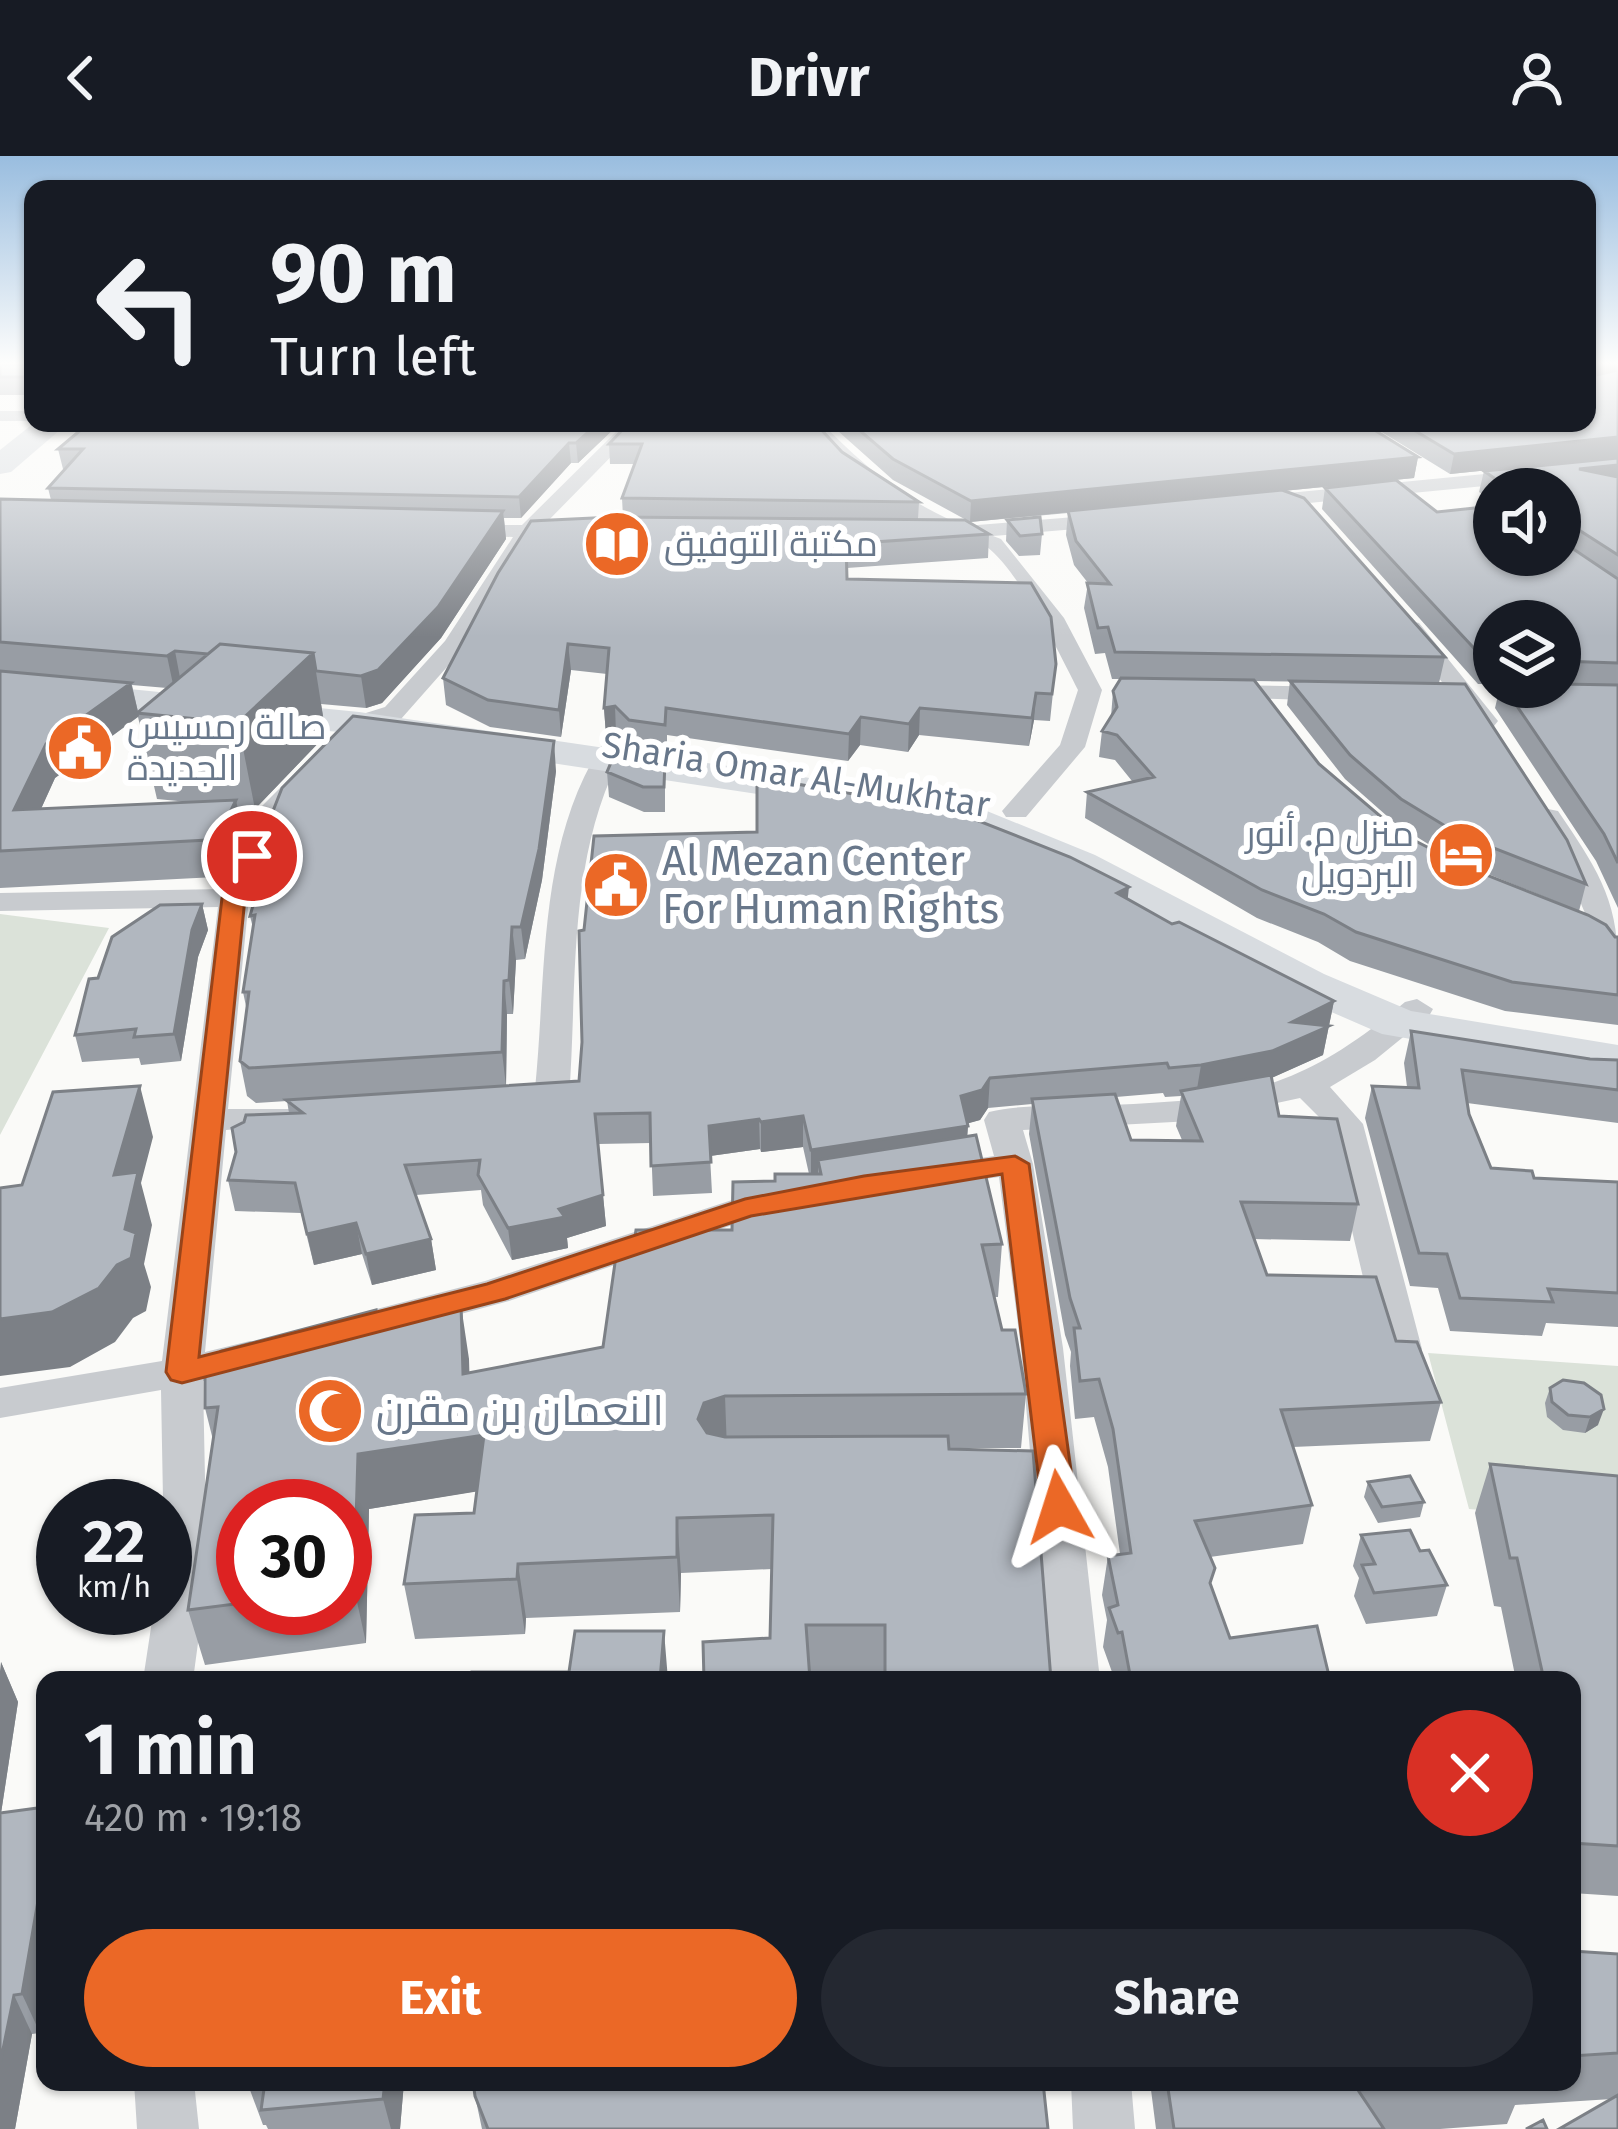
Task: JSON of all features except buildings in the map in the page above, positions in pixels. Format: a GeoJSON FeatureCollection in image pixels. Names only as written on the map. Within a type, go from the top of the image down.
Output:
{"type":"FeatureCollection","features":[{"type":"Feature","properties":{"kind":"main road","name":"Sharia Omar Al-Mukhtar"},"geometry":{"type":"LineString","coordinates":[[0,673],[377,716],[986,820],[1081,864],[1307,984],[1408,1016],[1618,1060]]}},
{"type":"Feature","properties":{"kind":"main road","name":"Sharia Omar Al-Mukhtar"},"geometry":{"type":"LineString","coordinates":[[0,687],[377,716]]}},
{"type":"Feature","properties":{"kind":"main road","name":"Sharia Omar Al-Mukhtar"},"geometry":{"type":"LineString","coordinates":[[608,752],[962,797],[1016,811],[1408,1016],[1618,1041]]}},
{"type":"Feature","properties":{"kind":"street"},"geometry":{"type":"LineString","coordinates":[[169,1671],[183,1576],[182,1372],[234,898],[271,813],[454,645],[527,531],[605,453]]}},
{"type":"Feature","properties":{"kind":"street"},"geometry":{"type":"LineString","coordinates":[[841,453],[938,523],[994,543],[1101,690],[1072,747],[1016,811]]}},
{"type":"Feature","properties":{"kind":"street"},"geometry":{"type":"LineString","coordinates":[[1405,461],[1473,503]]}},
{"type":"Feature","properties":{"kind":"street"},"geometry":{"type":"LineString","coordinates":[[1228,506],[1618,466]]}},
{"type":"Feature","properties":{"kind":"street"},"geometry":{"type":"LineString","coordinates":[[1276,500],[1310,514],[1325,531]]}},
{"type":"Feature","properties":{"kind":"street"},"geometry":{"type":"LineString","coordinates":[[915,535],[1133,518]]}},
{"type":"Feature","properties":{"kind":"street"},"geometry":{"type":"LineString","coordinates":[[436,529],[598,532]]}},
{"type":"Feature","properties":{"kind":"street"},"geometry":{"type":"LineString","coordinates":[[1399,614],[1473,690]]}},
{"type":"Feature","properties":{"kind":"street"},"geometry":{"type":"LineString","coordinates":[[1197,692],[1377,695]]}},
{"type":"Feature","properties":{"kind":"street"},"geometry":{"type":"LineString","coordinates":[[1261,693],[1284,732]]}},
{"type":"Feature","properties":{"kind":"street"},"geometry":{"type":"LineString","coordinates":[[1423,696],[1473,697]]}},
{"type":"Feature","properties":{"kind":"street"},"geometry":{"type":"LineString","coordinates":[[1485,708],[1506,752]]}},
{"type":"Feature","properties":{"kind":"street"},"geometry":{"type":"LineString","coordinates":[[485,1102],[552,1097],[560,1025],[558,963],[577,836],[589,784],[608,752]]}},
{"type":"Feature","properties":{"kind":"street"},"geometry":{"type":"LineString","coordinates":[[1530,789],[1578,863],[1615,949]]}},
{"type":"Feature","properties":{"kind":"street"},"geometry":{"type":"LineString","coordinates":[[0,902],[234,898]]}},
{"type":"Feature","properties":{"kind":"street"},"geometry":{"type":"LineString","coordinates":[[1581,924],[1615,949]]}},
{"type":"Feature","properties":{"kind":"street"},"geometry":{"type":"LineString","coordinates":[[1074,1671],[1015,1164],[1002,1120],[1216,1106],[1305,1086],[1380,1041],[1408,1016]]}},
{"type":"Feature","properties":{"kind":"street"},"geometry":{"type":"LineString","coordinates":[[1305,1086],[1327,1100],[1345,1124],[1401,1349]]}},
{"type":"Feature","properties":{"kind":"street"},"geometry":{"type":"LineString","coordinates":[[206,1121],[331,1114]]}},
{"type":"Feature","properties":{"kind":"street"},"geometry":{"type":"LineString","coordinates":[[907,1179],[1015,1164]]}},
{"type":"Feature","properties":{"kind":"street"},"geometry":{"type":"LineString","coordinates":[[338,1332],[495,1292],[745,1208],[824,1192]]}},
{"type":"Feature","properties":{"kind":"street"},"geometry":{"type":"LineString","coordinates":[[0,1403],[182,1372],[293,1343]]}},
{"type":"Feature","properties":{"kind":"street"},"geometry":{"type":"LineString","coordinates":[[1008,1468],[1054,1468]]}},
{"type":"Feature","properties":{"kind":"street"},"geometry":{"type":"LineString","coordinates":[[165,2091],[168,2129]]}},
{"type":"Feature","properties":{"kind":"street"},"geometry":{"type":"LineString","coordinates":[[1102,2091],[1104,2129]]}},
{"type":"Feature","properties":{"kind":"shaded area"},"geometry":{"type":"Polygon","coordinates":[[[0,914],[109,928],[0,1135],[0,914]]]}},
{"type":"Feature","properties":{"kind":"shaded area"},"geometry":{"type":"Polygon","coordinates":[[[1428,1353],[1618,1366],[1618,1522],[1469,1509],[1428,1353]]]}},
{"type":"Feature","properties":{"kind":"place","name":"مكتبة التوفيق"},"geometry":{"type":"Point","coordinates":[617,544]}},
{"type":"Feature","properties":{"kind":"place","name":"صالة رمسيس الجديدة"},"geometry":{"type":"Point","coordinates":[80,748]}},
{"type":"Feature","properties":{"kind":"place","name":"منزل م. أنور البردويل"},"geometry":{"type":"Point","coordinates":[1461,855]}},
{"type":"Feature","properties":{"kind":"place","name":"Al Mezan Center For Human Rights"},"geometry":{"type":"Point","coordinates":[616,885]}},
{"type":"Feature","properties":{"kind":"place","name":"النعمان بن مقرن"},"geometry":{"type":"Point","coordinates":[330,1411]}},
{"type":"Feature","properties":{"kind":"route"},"geometry":{"type":"LineString","coordinates":[[252,856],[234,898],[182,1372],[495,1292],[745,1208],[1015,1164],[1059,1507]]}}]}
